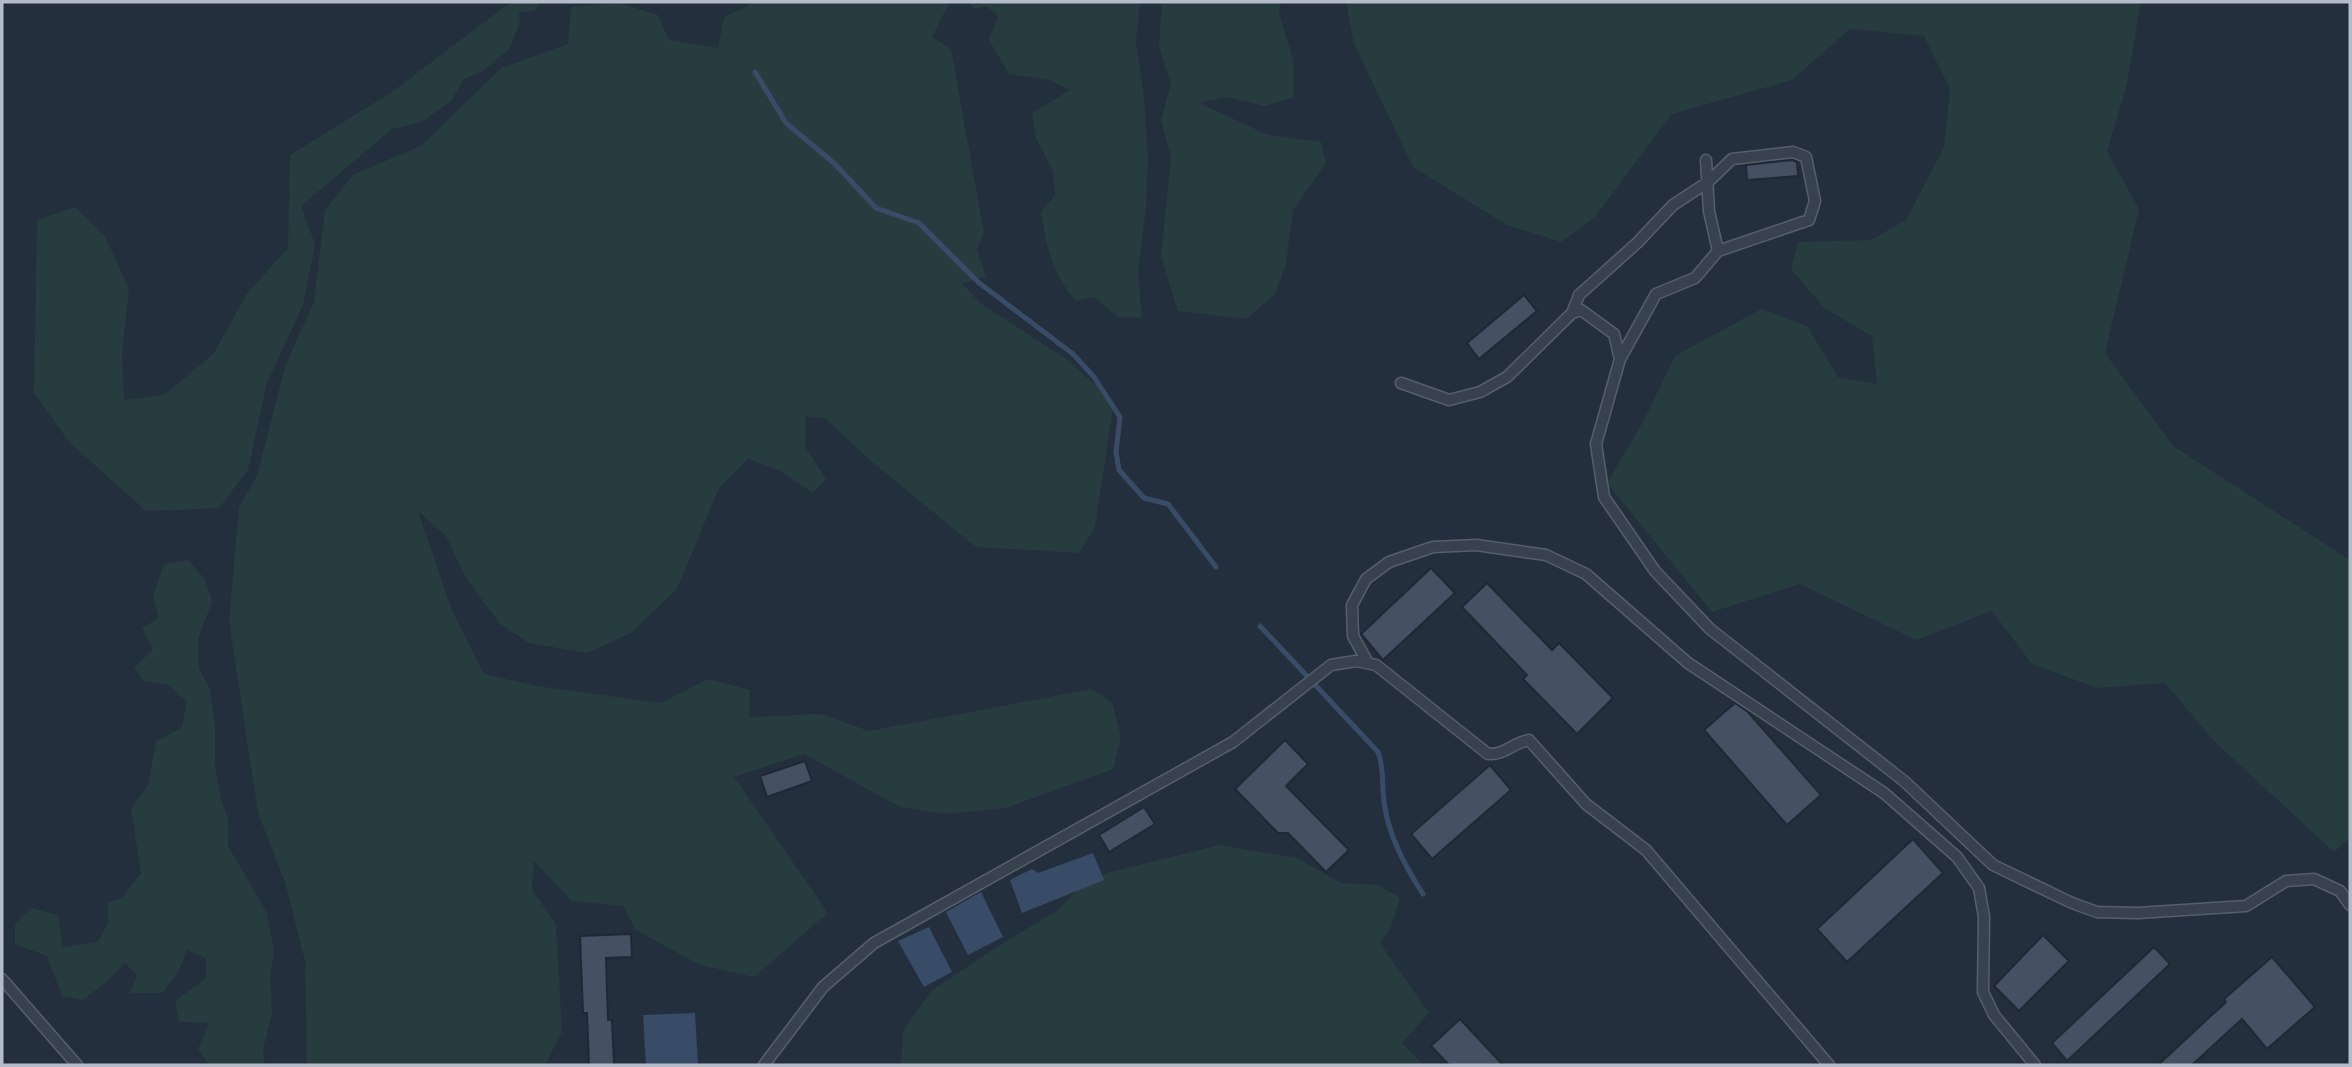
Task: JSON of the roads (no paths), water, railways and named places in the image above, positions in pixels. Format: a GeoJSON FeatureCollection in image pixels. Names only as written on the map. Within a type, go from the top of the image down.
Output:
{"type":"FeatureCollection","features":[{"type":"Feature","properties":{"kind":"lane"},"geometry":{"type":"LineString","coordinates":[[1572,313],[1578,295],[1637,243],[1673,205],[1707,182],[1732,159],[1793,152],[1806,157],[1815,201],[1809,220],[1718,251],[1695,278],[1656,294],[1620,359],[1596,444],[1604,497],[1655,571],[1710,629],[1904,781],[1993,865],[2061,898],[2098,912],[2138,913],[2246,906],[2286,881],[2314,879],[2340,891],[2350,905]]}},
{"type":"Feature","properties":{"kind":"lane"},"geometry":{"type":"LineString","coordinates":[[1706,160],[1709,211],[1718,251]]}},
{"type":"Feature","properties":{"kind":"lane"},"geometry":{"type":"LineString","coordinates":[[1401,383],[1449,400],[1480,393],[1507,377],[1572,313],[1581,310],[1614,334],[1620,359]]}},
{"type":"Feature","properties":{"kind":"lane"},"geometry":{"type":"LineString","coordinates":[[1368,663],[1353,636],[1352,606],[1366,579],[1389,562],[1433,547],[1476,545],[1546,555],[1586,574],[1688,663],[1884,793],[1957,857],[1979,888],[1984,917],[1983,992],[1994,1014],[2035,1065]]}},
{"type":"Feature","properties":{"kind":"lane"},"geometry":{"type":"LineString","coordinates":[[764,1065],[823,987],[874,943],[1233,742],[1331,665],[1356,661],[1376,665],[1488,754],[1500,755],[1518,742],[1529,740],[1586,804],[1646,850],[1829,1065]]}},
{"type":"Feature","properties":{"kind":"lane"},"geometry":{"type":"LineString","coordinates":[[2,979],[77,1065]]}},
{"type":"Feature","properties":{"kind":"water"},"geometry":{"type":"Polygon","coordinates":[[[1093,853],[1104,880],[1022,913],[1010,880],[1032,869],[1038,873],[1093,853]]]}},
{"type":"Feature","properties":{"kind":"water"},"geometry":{"type":"Polygon","coordinates":[[[981,892],[1003,937],[968,955],[946,912],[981,892]]]}},
{"type":"Feature","properties":{"kind":"water"},"geometry":{"type":"Polygon","coordinates":[[[929,927],[952,972],[924,987],[898,941],[929,927]]]}},
{"type":"Feature","properties":{"kind":"water"},"geometry":{"type":"Polygon","coordinates":[[[695,1013],[698,1065],[646,1065],[643,1015],[695,1013]]]}},
{"type":"Feature","properties":{"kind":"waterway"},"geometry":{"type":"LineString","coordinates":[[755,72],[786,123],[835,164],[876,208],[919,223],[978,282],[1073,354],[1094,377],[1120,417],[1116,452],[1119,470],[1144,498],[1168,504],[1216,567]]}},
{"type":"Feature","properties":{"kind":"waterway"},"geometry":{"type":"LineString","coordinates":[[1260,626],[1378,752],[1387,820],[1405,864],[1423,894]]}}]}
